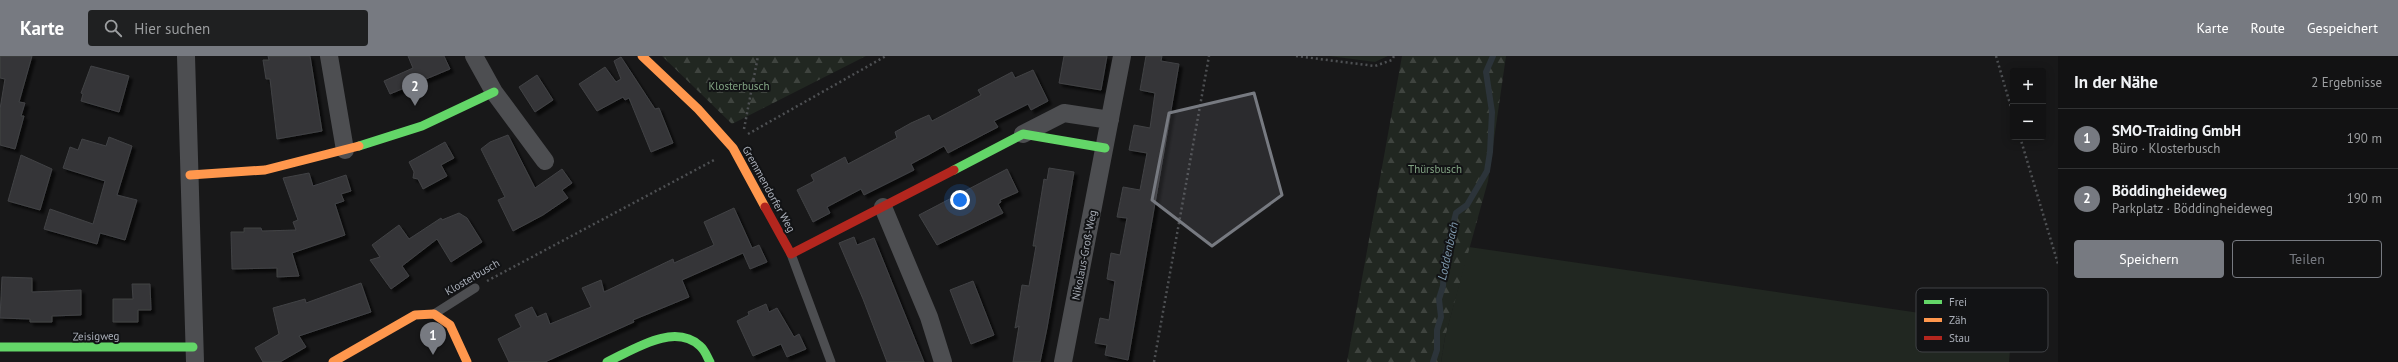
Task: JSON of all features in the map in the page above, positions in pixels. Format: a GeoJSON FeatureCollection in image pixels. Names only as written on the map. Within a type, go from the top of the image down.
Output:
{"type":"FeatureCollection","features":[{"type":"Feature","properties":{"kind":"street"},"geometry":{"type":"LineString","coordinates":[[186,56],[194,355]]}},
{"type":"Feature","properties":{"kind":"street"},"geometry":{"type":"LineString","coordinates":[[329,56],[345,150]]}},
{"type":"Feature","properties":{"kind":"street"},"geometry":{"type":"LineString","coordinates":[[474,56],[494,92],[545,161]]}},
{"type":"Feature","properties":{"kind":"street","name":"Gremmendorfer Weg"},"geometry":{"type":"LineString","coordinates":[[642,56],[698,109],[733,148],[791,254]]}},
{"type":"Feature","properties":{"kind":"street","name":"Nikolaus-Groß-Weg"},"geometry":{"type":"LineString","coordinates":[[1063,362],[1122,56]]}},
{"type":"Feature","properties":{"kind":"street"},"geometry":{"type":"LineString","coordinates":[[190,175],[265,170],[345,150],[422,126],[494,92]]}},
{"type":"Feature","properties":{"kind":"street"},"geometry":{"type":"LineString","coordinates":[[791,254],[1064,113],[1110,120]]}},
{"type":"Feature","properties":{"kind":"street"},"geometry":{"type":"LineString","coordinates":[[1023,134],[1105,148]]}},
{"type":"Feature","properties":{"kind":"street"},"geometry":{"type":"LineString","coordinates":[[883,207],[930,317],[943,362]]}},
{"type":"Feature","properties":{"kind":"street"},"geometry":{"type":"LineString","coordinates":[[434,314],[450,325],[467,362]]}},
{"type":"Feature","properties":{"kind":"street","name":"Klosterbusch"},"geometry":{"type":"LineString","coordinates":[[333,362],[415,316],[434,314]]}},
{"type":"Feature","properties":{"kind":"street"},"geometry":{"type":"LineString","coordinates":[[607,362],[662,338],[677,336],[691,338],[701,344],[710,362]]}},
{"type":"Feature","properties":{"kind":"street","name":"Zeisigweg"},"geometry":{"type":"LineString","coordinates":[[0,347],[194,355]]}},
{"type":"Feature","properties":{"kind":"lane","name":"Gremmendorfer Weg"},"geometry":{"type":"LineString","coordinates":[[791,254],[830,362]]}},
{"type":"Feature","properties":{"kind":"lane","name":"Klosterbusch"},"geometry":{"type":"LineString","coordinates":[[434,314],[474,288]]}},
{"type":"Feature","properties":{"kind":"path"},"geometry":{"type":"LineString","coordinates":[[758,56],[742,137],[886,56]]}},
{"type":"Feature","properties":{"kind":"path"},"geometry":{"type":"LineString","coordinates":[[1154,362],[1209,56]]}},
{"type":"Feature","properties":{"kind":"path"},"geometry":{"type":"LineString","coordinates":[[1296,56],[1375,66],[1392,60],[1394,56]]}},
{"type":"Feature","properties":{"kind":"path"},"geometry":{"type":"LineString","coordinates":[[1996,56],[2010,104]]}},
{"type":"Feature","properties":{"kind":"path"},"geometry":{"type":"LineString","coordinates":[[2021,140],[2058,264]]}},
{"type":"Feature","properties":{"kind":"path","name":"Klosterbusch"},"geometry":{"type":"LineString","coordinates":[[474,288],[726,154],[733,148]]}},
{"type":"Feature","properties":{"kind":"highlighted area"},"geometry":{"type":"Polygon","coordinates":[[[1254,93],[1282,195],[1212,246],[1152,200],[1169,113],[1254,93]]]}},
{"type":"Feature","properties":{"kind":"green space","name":"Klosterbusch"},"geometry":{"type":"Polygon","coordinates":[[[662,56],[866,56],[732,124],[662,56]]]}},
{"type":"Feature","properties":{"kind":"green space"},"geometry":{"type":"Polygon","coordinates":[[[1329,56],[1388,56],[1375,62],[1329,56]]]}},
{"type":"Feature","properties":{"kind":"green space","name":"Thürsbusch"},"geometry":{"type":"Polygon","coordinates":[[[1402,56],[1506,56],[1488,181],[1445,337],[1441,362],[1347,362],[1402,56]]]}},
{"type":"Feature","properties":{"kind":"green space"},"geometry":{"type":"Polygon","coordinates":[[[1469,247],[1916,312],[1916,352],[2010,352],[2009,362],[1441,362],[1445,337],[1469,247]]]}},
{"type":"Feature","properties":{"kind":"building"},"geometry":{"type":"Polygon","coordinates":[[[0,56],[32,56],[19,102],[25,103],[21,116],[24,116],[15,149],[0,145],[0,109],[5,79],[0,78],[0,56]]]}},
{"type":"Feature","properties":{"kind":"building"},"geometry":{"type":"Polygon","coordinates":[[[268,56],[310,56],[322,131],[277,139],[270,79],[266,79],[263,60],[269,60],[268,56]]]}},
{"type":"Feature","properties":{"kind":"building"},"geometry":{"type":"Polygon","coordinates":[[[408,56],[444,56],[450,69],[390,94],[384,81],[413,68],[408,56]]]}},
{"type":"Feature","properties":{"kind":"building"},"geometry":{"type":"Polygon","coordinates":[[[1064,56],[1107,56],[1101,90],[1059,83],[1064,56]]]}},
{"type":"Feature","properties":{"kind":"building"},"geometry":{"type":"Polygon","coordinates":[[[1146,56],[1162,56],[1161,61],[1179,64],[1128,360],[1105,355],[1107,345],[1095,343],[1100,318],[1109,320],[1115,281],[1107,279],[1111,253],[1120,255],[1127,218],[1117,217],[1123,187],[1140,190],[1147,153],[1129,150],[1134,125],[1150,128],[1155,93],[1140,90],[1146,56]]]}},
{"type":"Feature","properties":{"kind":"building"},"geometry":{"type":"Polygon","coordinates":[[[621,57],[655,109],[659,108],[673,143],[651,152],[629,98],[625,100],[623,97],[597,111],[579,84],[605,67],[616,82],[621,79],[614,61],[621,57]]]}},
{"type":"Feature","properties":{"kind":"building"},"geometry":{"type":"Polygon","coordinates":[[[91,66],[129,76],[119,112],[81,101],[83,94],[81,93],[91,66]]]}},
{"type":"Feature","properties":{"kind":"building"},"geometry":{"type":"Polygon","coordinates":[[[1033,70],[1048,101],[1031,110],[1028,104],[994,121],[998,127],[948,153],[944,146],[911,164],[914,170],[864,195],[861,189],[827,207],[830,213],[813,222],[797,190],[814,181],[811,175],[845,157],[848,164],[897,138],[895,132],[911,123],[929,115],[932,121],[981,95],[978,90],[1012,72],[1015,78],[1033,70]]]}},
{"type":"Feature","properties":{"kind":"building"},"geometry":{"type":"Polygon","coordinates":[[[537,75],[553,100],[535,112],[519,87],[537,75]]]}},
{"type":"Feature","properties":{"kind":"building"},"geometry":{"type":"Polygon","coordinates":[[[508,135],[535,188],[562,169],[572,183],[562,190],[568,198],[543,215],[513,231],[498,200],[505,197],[481,149],[490,142],[508,135]]]}},
{"type":"Feature","properties":{"kind":"building"},"geometry":{"type":"Polygon","coordinates":[[[109,137],[132,146],[117,195],[137,200],[125,240],[100,233],[97,244],[44,229],[50,209],[93,224],[105,181],[63,168],[70,147],[78,150],[82,139],[106,146],[109,137]]]}},
{"type":"Feature","properties":{"kind":"building"},"geometry":{"type":"Polygon","coordinates":[[[445,142],[454,158],[441,165],[447,176],[423,189],[418,179],[413,178],[414,172],[409,162],[445,142]]]}},
{"type":"Feature","properties":{"kind":"building"},"geometry":{"type":"Polygon","coordinates":[[[21,155],[52,169],[40,210],[8,201],[21,155]]]}},
{"type":"Feature","properties":{"kind":"building"},"geometry":{"type":"Polygon","coordinates":[[[1049,168],[1074,172],[1047,328],[1040,362],[1013,362],[1019,326],[1015,328],[1022,285],[1029,286],[1036,246],[1033,246],[1044,179],[1047,180],[1049,168]]]}},
{"type":"Feature","properties":{"kind":"building"},"geometry":{"type":"Polygon","coordinates":[[[1007,169],[1018,192],[1000,200],[1001,202],[998,204],[1003,213],[937,245],[919,215],[1007,169]]]}},
{"type":"Feature","properties":{"kind":"building"},"geometry":{"type":"Polygon","coordinates":[[[309,173],[313,186],[346,175],[351,191],[341,194],[344,201],[335,204],[345,235],[292,253],[299,276],[277,277],[277,268],[232,269],[231,232],[244,232],[244,228],[261,228],[262,231],[296,230],[293,222],[298,220],[283,178],[309,173]]]}},
{"type":"Feature","properties":{"kind":"building"},"geometry":{"type":"Polygon","coordinates":[[[734,208],[752,248],[759,245],[767,262],[750,269],[743,253],[682,280],[689,297],[633,320],[634,322],[545,362],[509,362],[498,339],[521,327],[515,315],[532,307],[537,317],[546,313],[550,324],[591,307],[582,288],[601,280],[604,292],[673,259],[674,263],[714,245],[704,222],[734,208]]]}},
{"type":"Feature","properties":{"kind":"building"},"geometry":{"type":"Polygon","coordinates":[[[459,213],[467,218],[482,242],[451,262],[437,239],[402,266],[409,276],[391,289],[370,260],[380,257],[372,245],[399,225],[409,239],[441,218],[442,220],[459,213]]]}},
{"type":"Feature","properties":{"kind":"building"},"geometry":{"type":"Polygon","coordinates":[[[854,237],[857,245],[874,238],[924,362],[887,362],[863,299],[839,243],[854,237]]]}},
{"type":"Feature","properties":{"kind":"building"},"geometry":{"type":"Polygon","coordinates":[[[2,277],[32,278],[32,292],[81,290],[81,315],[52,316],[52,322],[30,322],[30,319],[0,318],[2,277]]]}},
{"type":"Feature","properties":{"kind":"building"},"geometry":{"type":"Polygon","coordinates":[[[973,281],[994,335],[971,344],[950,290],[973,281]]]}},
{"type":"Feature","properties":{"kind":"building"},"geometry":{"type":"Polygon","coordinates":[[[361,283],[371,312],[299,336],[306,347],[280,362],[263,362],[255,348],[279,334],[273,308],[305,299],[306,303],[361,283]]]}},
{"type":"Feature","properties":{"kind":"building"},"geometry":{"type":"Polygon","coordinates":[[[132,284],[150,284],[151,310],[138,310],[138,322],[113,322],[113,299],[133,299],[132,284]]]}},
{"type":"Feature","properties":{"kind":"building"},"geometry":{"type":"Polygon","coordinates":[[[766,304],[769,312],[777,308],[794,337],[799,334],[806,349],[787,357],[781,344],[753,356],[737,321],[749,315],[748,312],[766,304]]]}},
{"type":"Feature","properties":{"kind":"waterway","name":"Loddenbach"},"geometry":{"type":"LineString","coordinates":[[1433,362],[1437,350],[1437,330],[1441,317],[1439,299],[1443,286],[1444,260],[1456,213],[1467,205],[1487,171],[1490,152],[1492,112],[1486,72],[1493,56]]}},
{"type":"Feature","properties":{"kind":"traffic: fast"},"geometry":{"type":"LineString","coordinates":[[359,146],[422,126],[494,92]]}},
{"type":"Feature","properties":{"kind":"traffic: fast"},"geometry":{"type":"LineString","coordinates":[[954,170],[1023,134],[1105,148]]}},
{"type":"Feature","properties":{"kind":"traffic: fast"},"geometry":{"type":"LineString","coordinates":[[607,362],[641,345],[666,337],[690,339],[700,346],[710,362]]}},
{"type":"Feature","properties":{"kind":"traffic: fast"},"geometry":{"type":"LineString","coordinates":[[0,347],[193,347]]}},
{"type":"Feature","properties":{"kind":"traffic: slow"},"geometry":{"type":"LineString","coordinates":[[642,56],[698,109],[733,148],[765,207]]}},
{"type":"Feature","properties":{"kind":"traffic: slow"},"geometry":{"type":"LineString","coordinates":[[190,175],[265,170],[359,146]]}},
{"type":"Feature","properties":{"kind":"traffic: slow"},"geometry":{"type":"LineString","coordinates":[[333,362],[415,315],[434,314],[450,325],[467,362]]}},
{"type":"Feature","properties":{"kind":"traffic: jam"},"geometry":{"type":"LineString","coordinates":[[765,207],[791,254],[954,170]]}},
{"type":"Feature","properties":{"kind":"place","name":"Böddingheideweg"},"geometry":{"type":"Point","coordinates":[415,106]}},
{"type":"Feature","properties":{"kind":"place","name":"SMO-Traiding GmbH"},"geometry":{"type":"Point","coordinates":[433,355]}}]}
